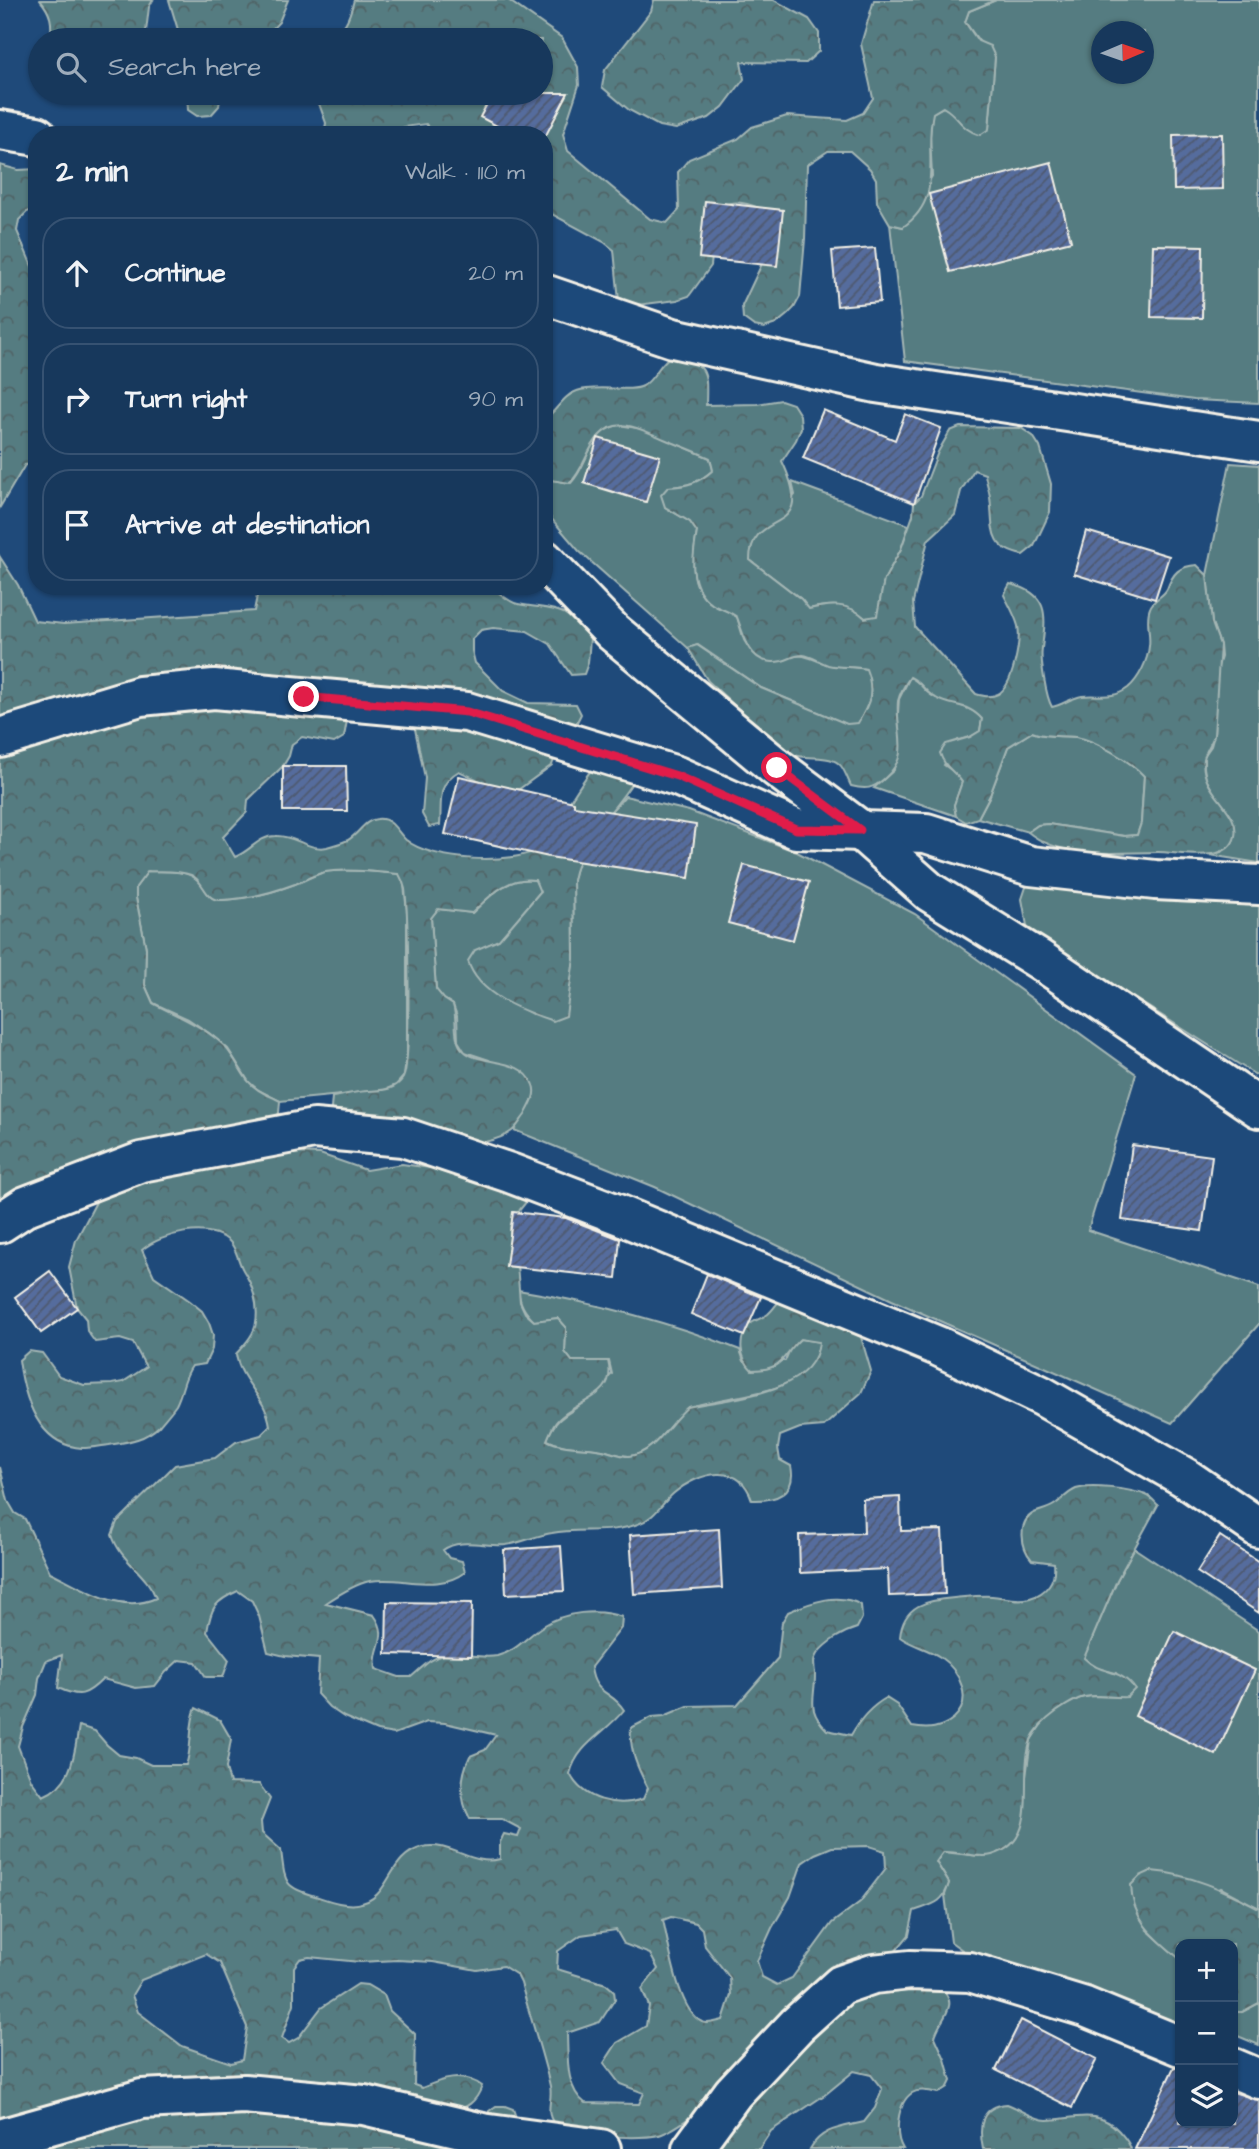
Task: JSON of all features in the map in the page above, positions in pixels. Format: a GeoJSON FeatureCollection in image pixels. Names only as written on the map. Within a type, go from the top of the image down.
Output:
{"type":"FeatureCollection","features":[{"type":"Feature","properties":{"kind":"street"},"geometry":{"type":"LineString","coordinates":[[0,130],[28,135]]}},
{"type":"Feature","properties":{"kind":"street"},"geometry":{"type":"LineString","coordinates":[[553,297],[673,338],[876,383],[1259,441]]}},
{"type":"Feature","properties":{"kind":"street"},"geometry":{"type":"LineString","coordinates":[[553,569],[613,632],[777,768],[860,830],[930,892],[1040,960],[1259,1108]]}},
{"type":"Feature","properties":{"kind":"street"},"geometry":{"type":"LineString","coordinates":[[0,738],[140,696],[214,690],[467,712],[677,776],[796,829],[926,833],[1031,866],[1155,880],[1259,885]]}},
{"type":"Feature","properties":{"kind":"street"},"geometry":{"type":"LineString","coordinates":[[0,1223],[26,1206],[141,1162],[314,1129],[403,1137],[510,1173],[620,1215],[940,1347],[1054,1402],[1184,1477],[1259,1528]]}},
{"type":"Feature","properties":{"kind":"street"},"geometry":{"type":"LineString","coordinates":[[692,2149],[733,2093],[797,2025],[841,1985],[873,1974],[910,1970],[970,1972],[1085,2007],[1175,2044]]}},
{"type":"Feature","properties":{"kind":"street"},"geometry":{"type":"LineString","coordinates":[[1238,2070],[1259,2079]]}},
{"type":"Feature","properties":{"kind":"street"},"geometry":{"type":"LineString","coordinates":[[0,2139],[142,2099],[244,2094],[364,2105],[482,2133],[601,2149]]}},
{"type":"Feature","properties":{"kind":"green space"},"geometry":{"type":"Polygon","coordinates":[[[40,0],[153,0],[149,7],[146,28],[51,28],[47,9],[40,0]]]}},
{"type":"Feature","properties":{"kind":"green space"},"geometry":{"type":"Polygon","coordinates":[[[169,0],[288,0],[279,22],[273,28],[177,28],[169,0]]]}},
{"type":"Feature","properties":{"kind":"green space"},"geometry":{"type":"Polygon","coordinates":[[[354,0],[508,0],[548,28],[342,28],[354,0]]]}},
{"type":"Feature","properties":{"kind":"green space"},"geometry":{"type":"Polygon","coordinates":[[[654,0],[774,0],[809,19],[819,33],[819,51],[806,63],[741,62],[744,79],[723,107],[709,118],[676,129],[659,126],[629,110],[602,87],[605,70],[651,11],[654,0]]]}},
{"type":"Feature","properties":{"kind":"green space"},"geometry":{"type":"Polygon","coordinates":[[[874,0],[996,0],[969,11],[965,22],[978,41],[990,46],[995,57],[989,129],[980,135],[974,133],[943,107],[933,113],[929,189],[916,215],[903,227],[890,224],[877,202],[876,179],[870,169],[850,151],[828,151],[807,165],[800,297],[787,315],[776,324],[764,328],[754,326],[743,318],[742,306],[766,255],[759,208],[732,203],[717,209],[711,266],[689,296],[629,306],[619,301],[614,250],[553,215],[553,126],[326,126],[319,105],[553,105],[553,32],[562,38],[578,67],[579,85],[563,134],[568,151],[650,219],[667,223],[679,210],[678,172],[689,159],[738,139],[752,127],[787,116],[847,120],[863,113],[873,98],[861,44],[874,0]]]}},
{"type":"Feature","properties":{"kind":"green space"},"geometry":{"type":"Polygon","coordinates":[[[996,0],[1259,0],[1259,403],[1194,400],[905,361],[890,224],[903,227],[932,176],[932,113],[943,107],[954,113],[961,123],[989,128],[995,57],[965,22],[969,11],[996,0]]]}},
{"type":"Feature","properties":{"kind":"green space"},"geometry":{"type":"Polygon","coordinates":[[[188,105],[219,105],[211,115],[197,116],[188,110],[188,105]]]}},
{"type":"Feature","properties":{"kind":"green space"},"geometry":{"type":"Polygon","coordinates":[[[0,165],[28,169],[28,212],[19,220],[17,231],[28,257],[28,465],[25,465],[0,507],[0,165]]]}},
{"type":"Feature","properties":{"kind":"green space"},"geometry":{"type":"Polygon","coordinates":[[[673,355],[699,366],[705,376],[706,405],[757,404],[781,400],[793,404],[800,415],[801,428],[782,461],[792,486],[793,502],[789,513],[760,533],[753,543],[750,560],[801,599],[809,609],[838,606],[852,609],[865,618],[877,616],[884,580],[901,549],[913,515],[914,503],[921,496],[938,452],[950,431],[960,427],[1021,428],[1033,436],[1040,447],[1051,484],[1050,512],[1034,546],[1023,555],[1011,552],[997,541],[992,526],[985,474],[974,470],[961,491],[955,515],[928,540],[913,602],[915,627],[976,694],[998,694],[1012,673],[1019,633],[1004,595],[1010,584],[1032,593],[1042,607],[1042,661],[1052,707],[1082,696],[1105,696],[1128,688],[1136,680],[1147,657],[1151,605],[1165,592],[1178,571],[1197,565],[1207,575],[1212,623],[1220,645],[1214,735],[1205,756],[1204,770],[1207,781],[1232,818],[1235,836],[1231,845],[1223,851],[1202,855],[1073,851],[1042,841],[1028,832],[1038,825],[1048,824],[1124,836],[1137,835],[1141,823],[1144,776],[1122,758],[1093,742],[1076,737],[1032,732],[1008,747],[990,795],[978,818],[966,822],[956,816],[954,805],[962,782],[940,753],[946,744],[980,731],[982,719],[971,710],[936,698],[910,677],[898,701],[898,760],[893,769],[877,784],[865,788],[851,786],[836,762],[799,756],[783,750],[708,681],[688,648],[697,645],[761,688],[847,724],[858,723],[866,709],[871,691],[869,677],[866,669],[828,665],[803,655],[782,661],[763,660],[750,650],[737,617],[704,597],[695,581],[694,552],[697,532],[690,522],[665,507],[661,495],[668,487],[681,486],[703,478],[713,470],[710,458],[630,426],[614,426],[599,436],[570,483],[553,480],[553,412],[563,400],[572,393],[585,389],[630,389],[643,386],[673,355]]]}},
{"type":"Feature","properties":{"kind":"green space"},"geometry":{"type":"Polygon","coordinates":[[[619,425],[643,429],[710,458],[713,470],[703,478],[687,485],[668,487],[665,507],[690,522],[697,532],[693,564],[701,592],[717,607],[737,617],[750,650],[783,660],[803,656],[832,665],[867,669],[871,685],[870,698],[858,724],[846,724],[761,688],[698,645],[688,648],[579,551],[553,521],[553,480],[571,483],[595,441],[609,429],[619,425]]]}},
{"type":"Feature","properties":{"kind":"green space"},"geometry":{"type":"Polygon","coordinates":[[[1230,463],[1259,465],[1259,863],[1210,855],[1221,852],[1218,800],[1206,779],[1204,756],[1214,735],[1217,670],[1221,657],[1220,645],[1212,623],[1207,575],[1230,463]]]}},
{"type":"Feature","properties":{"kind":"green space"},"geometry":{"type":"Polygon","coordinates":[[[792,482],[909,525],[901,549],[884,580],[877,617],[865,618],[846,607],[838,606],[809,609],[801,599],[750,560],[750,547],[755,536],[795,495],[792,482]]]}},
{"type":"Feature","properties":{"kind":"green space"},"geometry":{"type":"Polygon","coordinates":[[[0,557],[18,585],[35,621],[64,624],[254,611],[257,595],[502,595],[514,603],[558,611],[573,619],[590,638],[588,663],[584,674],[571,675],[550,644],[527,631],[493,628],[481,630],[472,639],[475,663],[503,691],[528,703],[576,704],[581,714],[576,724],[565,729],[552,765],[511,795],[459,771],[443,788],[440,825],[429,827],[422,814],[425,778],[414,724],[348,715],[344,737],[334,743],[302,737],[292,744],[283,766],[248,800],[247,812],[223,837],[235,857],[270,837],[283,836],[320,848],[348,840],[372,820],[382,819],[387,820],[406,840],[434,853],[472,859],[511,857],[528,854],[542,846],[596,764],[637,775],[591,838],[577,865],[573,880],[574,958],[566,1016],[553,1021],[503,1000],[481,983],[468,961],[475,950],[499,940],[540,892],[535,880],[516,881],[500,888],[472,913],[438,909],[431,918],[436,989],[453,1005],[456,1033],[463,1051],[517,1068],[527,1075],[533,1085],[531,1104],[512,1131],[485,1142],[455,1143],[341,1115],[331,1109],[332,1097],[389,1089],[403,1078],[408,1046],[408,955],[405,889],[399,874],[333,871],[317,874],[268,893],[222,900],[208,894],[196,878],[186,873],[148,871],[136,887],[146,948],[145,985],[153,1003],[195,1025],[224,1045],[251,1084],[280,1101],[279,1113],[271,1124],[269,1156],[320,1154],[366,1170],[402,1164],[431,1168],[455,1172],[531,1196],[514,1217],[510,1227],[520,1302],[525,1313],[534,1321],[558,1318],[566,1327],[565,1352],[572,1361],[608,1361],[610,1373],[602,1390],[558,1420],[547,1440],[553,1443],[625,1456],[638,1454],[654,1444],[688,1407],[767,1391],[803,1373],[814,1359],[819,1342],[800,1339],[781,1361],[770,1368],[752,1370],[743,1354],[743,1337],[749,1325],[768,1314],[787,1294],[854,1327],[861,1337],[871,1371],[861,1393],[824,1426],[800,1428],[780,1436],[780,1460],[791,1466],[792,1476],[787,1489],[776,1497],[752,1500],[738,1479],[729,1475],[707,1476],[684,1486],[638,1524],[618,1529],[552,1533],[506,1545],[457,1544],[443,1550],[449,1558],[462,1561],[465,1572],[454,1578],[431,1583],[370,1581],[341,1593],[326,1603],[374,1615],[381,1630],[376,1669],[399,1677],[411,1677],[438,1656],[456,1654],[490,1657],[504,1654],[543,1626],[561,1617],[592,1612],[622,1617],[621,1628],[591,1667],[596,1683],[624,1710],[585,1747],[570,1774],[583,1790],[592,1796],[622,1803],[643,1799],[648,1788],[633,1752],[631,1728],[652,1717],[664,1716],[688,1706],[737,1705],[778,1658],[782,1622],[788,1612],[824,1600],[843,1599],[861,1605],[862,1618],[857,1628],[830,1642],[817,1654],[814,1664],[813,1704],[820,1723],[827,1730],[851,1735],[866,1714],[886,1698],[897,1705],[912,1727],[929,1728],[944,1724],[960,1711],[963,1703],[962,1686],[953,1669],[940,1657],[900,1637],[902,1626],[911,1611],[926,1603],[944,1599],[987,1596],[1021,1600],[1041,1593],[1052,1580],[1054,1563],[1032,1560],[1028,1555],[1023,1542],[1025,1522],[1034,1513],[1052,1506],[1076,1489],[1100,1487],[1131,1491],[1148,1496],[1158,1505],[1117,1580],[1084,1658],[1097,1667],[1123,1677],[1135,1689],[1127,1697],[1080,1698],[1041,1724],[1031,1740],[1027,1755],[1025,1806],[1018,1836],[1008,1848],[992,1855],[943,1852],[936,1862],[949,1883],[947,1890],[932,1905],[914,1911],[909,1935],[893,1954],[937,1984],[949,1999],[949,2006],[935,2037],[951,2081],[948,2087],[939,2093],[918,2091],[907,2098],[898,2120],[898,2136],[903,2149],[810,2149],[826,2133],[864,2122],[875,2108],[882,2089],[871,2075],[854,2071],[826,2094],[771,2131],[759,2149],[711,2149],[706,2104],[674,2128],[653,2136],[605,2136],[572,2131],[560,2127],[551,2118],[550,2086],[517,1975],[503,1966],[477,1970],[433,1962],[360,1962],[309,1957],[300,1959],[294,1967],[294,2004],[282,2038],[289,2043],[298,2038],[321,2008],[358,1984],[367,1985],[384,1995],[390,2011],[415,2034],[414,2085],[422,2088],[460,2078],[482,2086],[470,2104],[451,2113],[342,2118],[351,2124],[416,2133],[484,2149],[0,2149],[0,1467],[8,1501],[15,1513],[25,1519],[50,1572],[102,1597],[129,1603],[142,1602],[156,1598],[152,1589],[116,1544],[112,1535],[117,1522],[175,1465],[215,1458],[236,1442],[261,1435],[270,1426],[264,1406],[242,1373],[236,1354],[254,1331],[257,1315],[252,1288],[229,1241],[220,1235],[197,1231],[172,1235],[142,1250],[154,1276],[202,1311],[213,1335],[212,1349],[205,1364],[192,1366],[176,1405],[159,1426],[148,1434],[109,1445],[82,1448],[67,1445],[44,1429],[29,1403],[19,1360],[29,1351],[42,1353],[59,1376],[84,1385],[123,1382],[146,1367],[133,1343],[120,1339],[95,1342],[87,1331],[86,1319],[77,1308],[69,1267],[76,1240],[96,1202],[107,1193],[0,1215],[0,557]],[[238,1591],[215,1606],[207,1632],[229,1660],[223,1677],[206,1677],[196,1662],[179,1660],[155,1686],[136,1688],[103,1679],[87,1692],[77,1694],[58,1688],[62,1655],[46,1661],[18,1746],[31,1780],[43,1796],[53,1791],[66,1776],[73,1758],[79,1726],[95,1731],[119,1755],[136,1758],[151,1765],[186,1765],[196,1708],[220,1720],[231,1739],[226,1768],[230,1783],[259,1784],[270,1799],[261,1822],[262,1833],[281,1850],[285,1876],[297,1890],[341,1903],[357,1904],[368,1901],[384,1887],[402,1859],[423,1847],[443,1847],[480,1860],[500,1859],[500,1842],[504,1834],[518,1837],[521,1829],[502,1819],[470,1819],[462,1788],[470,1756],[485,1750],[496,1735],[445,1723],[427,1722],[394,1734],[377,1731],[344,1717],[329,1707],[317,1694],[319,1659],[268,1652],[259,1616],[252,1601],[238,1591]],[[869,1846],[832,1847],[802,1863],[790,1897],[757,1961],[762,1977],[777,1985],[792,1978],[832,1923],[860,1902],[886,1868],[885,1851],[869,1846]],[[671,1917],[663,1920],[676,1976],[687,2005],[702,2022],[723,2020],[731,1995],[730,1978],[705,1946],[702,1929],[696,1923],[671,1917]],[[616,1930],[581,1935],[558,1951],[557,1969],[606,1984],[614,1991],[615,1999],[600,2022],[567,2033],[569,2071],[574,2089],[585,2103],[639,2104],[644,2093],[620,2084],[604,2063],[617,2043],[646,2026],[649,2006],[642,1989],[658,1969],[650,1954],[624,1944],[616,1930]],[[206,1954],[141,1980],[132,1995],[138,2012],[182,2046],[231,2063],[242,2060],[247,2027],[220,1963],[206,1954]]]}},
{"type":"Feature","properties":{"kind":"green space"},"geometry":{"type":"Polygon","coordinates":[[[910,677],[931,695],[971,710],[982,719],[980,731],[958,740],[944,765],[962,782],[954,805],[956,816],[874,788],[894,770],[899,699],[910,677]]]}},
{"type":"Feature","properties":{"kind":"green space"},"geometry":{"type":"Polygon","coordinates":[[[1032,732],[1076,737],[1093,742],[1138,769],[1144,775],[1141,823],[1137,835],[1124,836],[1048,824],[1038,825],[1028,832],[978,818],[990,795],[1008,747],[1032,732]]]}},
{"type":"Feature","properties":{"kind":"green space"},"geometry":{"type":"Polygon","coordinates":[[[625,796],[689,811],[797,852],[915,914],[1136,1074],[1088,1230],[1259,1287],[1259,1324],[1172,1423],[892,1300],[655,1187],[514,1130],[534,1097],[489,1060],[465,1052],[458,1041],[457,1016],[453,1005],[436,990],[431,918],[438,909],[472,913],[500,888],[516,881],[535,880],[541,891],[499,940],[488,945],[481,982],[499,996],[532,1014],[568,994],[574,958],[575,871],[595,830],[625,796]]]}},
{"type":"Feature","properties":{"kind":"green space"},"geometry":{"type":"Polygon","coordinates":[[[148,871],[190,875],[216,900],[268,893],[333,871],[400,874],[407,912],[407,1051],[404,1076],[396,1085],[382,1091],[280,1101],[258,1090],[249,1082],[228,1049],[209,1033],[188,1019],[153,1003],[145,985],[146,948],[136,898],[136,887],[148,871]]]}},
{"type":"Feature","properties":{"kind":"green space"},"geometry":{"type":"Polygon","coordinates":[[[1027,884],[1259,900],[1259,1077],[1028,931],[1022,899],[1027,884]]]}},
{"type":"Feature","properties":{"kind":"green space"},"geometry":{"type":"Polygon","coordinates":[[[518,1290],[604,1307],[659,1322],[740,1350],[744,1361],[785,1361],[790,1349],[800,1339],[820,1342],[809,1367],[791,1382],[767,1390],[688,1407],[654,1444],[638,1454],[625,1456],[565,1446],[547,1440],[551,1431],[559,1420],[589,1398],[612,1374],[609,1361],[572,1361],[565,1352],[566,1327],[558,1318],[534,1321],[523,1307],[518,1290]]]}},
{"type":"Feature","properties":{"kind":"green space"},"geometry":{"type":"Polygon","coordinates":[[[1134,1548],[1259,1631],[1259,1908],[1221,1888],[1147,1930],[1175,1955],[1175,2023],[1168,2028],[968,1954],[951,1942],[945,1895],[949,1883],[936,1862],[943,1852],[979,1856],[1026,1777],[1031,1740],[1045,1719],[1080,1698],[1127,1697],[1116,1673],[1093,1667],[1083,1659],[1134,1548]]]}},
{"type":"Feature","properties":{"kind":"green space"},"geometry":{"type":"Polygon","coordinates":[[[1151,1871],[1179,1876],[1206,1884],[1259,1908],[1259,2003],[1238,2012],[1238,1939],[1175,1939],[1175,1955],[1147,1928],[1140,1919],[1132,1898],[1131,1885],[1140,1876],[1151,1871]]]}},
{"type":"Feature","properties":{"kind":"green space"},"geometry":{"type":"Polygon","coordinates":[[[1259,2003],[1259,2045],[1238,2036],[1238,2012],[1259,2003]]]}},
{"type":"Feature","properties":{"kind":"green space"},"geometry":{"type":"Polygon","coordinates":[[[1007,2104],[1047,2120],[1085,2116],[1103,2119],[1119,2131],[1131,2149],[983,2149],[983,2119],[992,2109],[1007,2104]]]}},
{"type":"Feature","properties":{"kind":"green space"},"geometry":{"type":"Polygon","coordinates":[[[496,2106],[513,2109],[519,2126],[486,2120],[489,2111],[496,2106]]]}},
{"type":"Feature","properties":{"kind":"building"},"geometry":{"type":"Polygon","coordinates":[[[553,93],[568,93],[551,126],[497,126],[480,117],[486,105],[553,105],[553,93]]]}},
{"type":"Feature","properties":{"kind":"building"},"geometry":{"type":"Polygon","coordinates":[[[1222,134],[1223,189],[1174,190],[1173,135],[1222,134]]]}},
{"type":"Feature","properties":{"kind":"building"},"geometry":{"type":"Polygon","coordinates":[[[1051,162],[1071,241],[950,272],[929,194],[1051,162]]]}},
{"type":"Feature","properties":{"kind":"building"},"geometry":{"type":"Polygon","coordinates":[[[705,201],[783,210],[777,266],[699,258],[705,201]]]}},
{"type":"Feature","properties":{"kind":"building"},"geometry":{"type":"Polygon","coordinates":[[[1153,245],[1203,246],[1202,318],[1151,317],[1153,245]]]}},
{"type":"Feature","properties":{"kind":"building"},"geometry":{"type":"Polygon","coordinates":[[[875,248],[880,302],[837,306],[832,251],[875,248]]]}},
{"type":"Feature","properties":{"kind":"building"},"geometry":{"type":"Polygon","coordinates":[[[823,410],[895,440],[905,414],[941,428],[914,503],[803,458],[823,410]]]}},
{"type":"Feature","properties":{"kind":"building"},"geometry":{"type":"Polygon","coordinates":[[[598,438],[660,456],[646,502],[584,483],[598,438]]]}},
{"type":"Feature","properties":{"kind":"building"},"geometry":{"type":"Polygon","coordinates":[[[1086,531],[1169,556],[1155,599],[1074,574],[1086,531]]]}},
{"type":"Feature","properties":{"kind":"building"},"geometry":{"type":"Polygon","coordinates":[[[283,766],[346,766],[347,811],[283,811],[283,766]]]}},
{"type":"Feature","properties":{"kind":"building"},"geometry":{"type":"Polygon","coordinates":[[[459,776],[574,802],[574,806],[696,825],[689,878],[549,857],[445,834],[459,776]]]}},
{"type":"Feature","properties":{"kind":"building"},"geometry":{"type":"Polygon","coordinates":[[[744,865],[809,882],[793,940],[728,923],[744,865]]]}},
{"type":"Feature","properties":{"kind":"building"},"geometry":{"type":"Polygon","coordinates":[[[1132,1145],[1212,1156],[1202,1231],[1122,1220],[1132,1145]]]}},
{"type":"Feature","properties":{"kind":"building"},"geometry":{"type":"Polygon","coordinates":[[[513,1212],[566,1218],[620,1239],[616,1278],[506,1266],[513,1212]]]}},
{"type":"Feature","properties":{"kind":"building"},"geometry":{"type":"Polygon","coordinates":[[[50,1271],[77,1308],[41,1333],[15,1297],[50,1271]]]}},
{"type":"Feature","properties":{"kind":"building"},"geometry":{"type":"Polygon","coordinates":[[[707,1274],[761,1297],[744,1336],[691,1314],[707,1274]]]}},
{"type":"Feature","properties":{"kind":"building"},"geometry":{"type":"Polygon","coordinates":[[[900,1497],[901,1531],[942,1530],[945,1594],[889,1596],[888,1569],[800,1573],[799,1535],[864,1533],[863,1499],[900,1497]]]}},
{"type":"Feature","properties":{"kind":"building"},"geometry":{"type":"Polygon","coordinates":[[[719,1529],[722,1588],[634,1594],[630,1535],[719,1529]]]}},
{"type":"Feature","properties":{"kind":"building"},"geometry":{"type":"Polygon","coordinates":[[[1220,1536],[1259,1562],[1259,1613],[1197,1572],[1220,1536]]]}},
{"type":"Feature","properties":{"kind":"building"},"geometry":{"type":"Polygon","coordinates":[[[561,1546],[564,1591],[506,1594],[504,1550],[561,1546]]]}},
{"type":"Feature","properties":{"kind":"building"},"geometry":{"type":"Polygon","coordinates":[[[387,1602],[472,1603],[471,1656],[386,1654],[387,1602]]]}},
{"type":"Feature","properties":{"kind":"building"},"geometry":{"type":"Polygon","coordinates":[[[1174,1631],[1255,1670],[1216,1755],[1135,1716],[1174,1631]]]}},
{"type":"Feature","properties":{"kind":"building"},"geometry":{"type":"Polygon","coordinates":[[[1021,2020],[1097,2059],[1072,2108],[996,2070],[1021,2020]]]}},
{"type":"Feature","properties":{"kind":"building"},"geometry":{"type":"Polygon","coordinates":[[[1174,2067],[1175,2128],[1238,2128],[1238,2094],[1259,2100],[1259,2149],[1135,2149],[1174,2067]]]}},
{"type":"Feature","properties":{"kind":"route"},"geometry":{"type":"LineString","coordinates":[[304,697],[467,712],[677,776],[796,829],[860,830],[777,768]]}}]}
